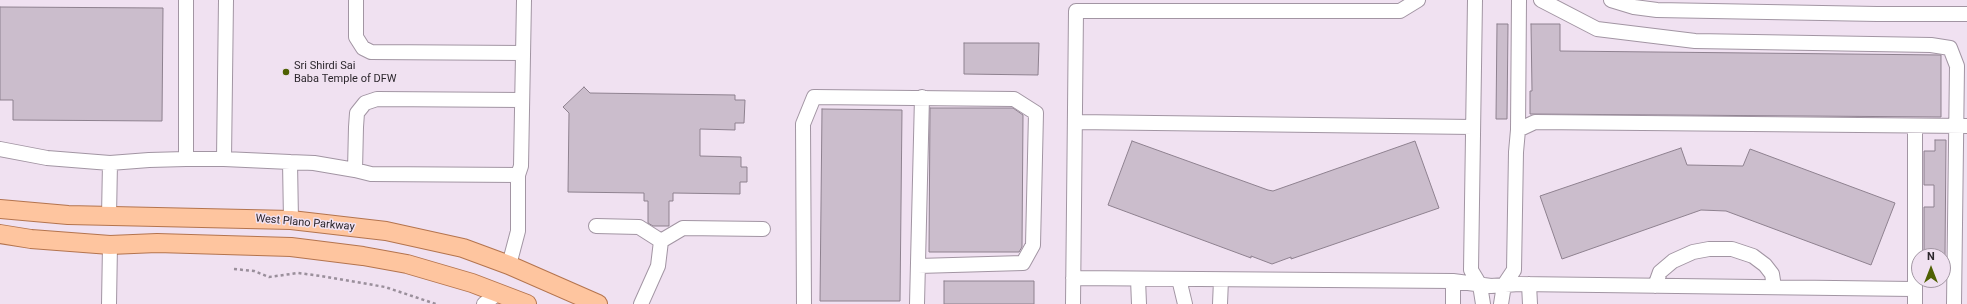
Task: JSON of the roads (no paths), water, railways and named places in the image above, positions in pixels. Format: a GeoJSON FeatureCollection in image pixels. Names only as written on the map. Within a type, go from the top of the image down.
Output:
{"type":"FeatureCollection","features":[{"type":"Feature","properties":{"kind":"main road","name":"West Plano Parkway"},"geometry":{"type":"LineString","coordinates":[[0,208],[60,215],[291,220],[386,231],[463,248],[509,265],[598,304]]}},
{"type":"Feature","properties":{"kind":"main road"},"geometry":{"type":"LineString","coordinates":[[109,216],[110,245]]}},
{"type":"Feature","properties":{"kind":"main road"},"geometry":{"type":"LineString","coordinates":[[291,220],[291,247]]}},
{"type":"Feature","properties":{"kind":"main road"},"geometry":{"type":"LineString","coordinates":[[0,234],[31,239],[110,245],[157,243],[291,247],[363,256],[407,264],[472,283],[498,298],[527,304]]}},
{"type":"Feature","properties":{"kind":"main road"},"geometry":{"type":"LineString","coordinates":[[498,298],[509,265]]}},
{"type":"Feature","properties":{"kind":"lane"},"geometry":{"type":"LineString","coordinates":[[186,0],[186,159]]}},
{"type":"Feature","properties":{"kind":"lane"},"geometry":{"type":"LineString","coordinates":[[224,159],[226,0]]}},
{"type":"Feature","properties":{"kind":"lane"},"geometry":{"type":"LineString","coordinates":[[356,0],[356,37],[363,48],[371,52],[523,53]]}},
{"type":"Feature","properties":{"kind":"lane"},"geometry":{"type":"LineString","coordinates":[[509,265],[518,231],[518,175],[522,166],[524,0]]}},
{"type":"Feature","properties":{"kind":"lane"},"geometry":{"type":"LineString","coordinates":[[1073,304],[1076,11],[1400,11],[1418,0]]}},
{"type":"Feature","properties":{"kind":"lane"},"geometry":{"type":"LineString","coordinates":[[1475,0],[1471,270],[1480,285],[1483,304]]}},
{"type":"Feature","properties":{"kind":"lane"},"geometry":{"type":"LineString","coordinates":[[1501,304],[1504,285],[1514,270],[1516,152],[1518,130],[1519,0]]}},
{"type":"Feature","properties":{"kind":"lane"},"geometry":{"type":"LineString","coordinates":[[1541,0],[1597,29],[1695,41],[1931,45],[1950,48],[1957,66],[1962,126],[1954,304]]}},
{"type":"Feature","properties":{"kind":"lane"},"geometry":{"type":"LineString","coordinates":[[1612,0],[1634,7],[1658,10],[1967,14]]}},
{"type":"Feature","properties":{"kind":"lane"},"geometry":{"type":"LineString","coordinates":[[804,304],[804,124],[814,97],[1014,99],[1036,113],[1034,245],[1023,263],[918,266]]}},
{"type":"Feature","properties":{"kind":"lane"},"geometry":{"type":"LineString","coordinates":[[917,304],[922,97]]}},
{"type":"Feature","properties":{"kind":"lane"},"geometry":{"type":"LineString","coordinates":[[355,170],[356,120],[358,113],[365,103],[377,99],[522,100]]}},
{"type":"Feature","properties":{"kind":"lane"},"geometry":{"type":"LineString","coordinates":[[1076,122],[1473,127]]}},
{"type":"Feature","properties":{"kind":"lane"},"geometry":{"type":"LineString","coordinates":[[1518,130],[1536,122],[1962,126]]}},
{"type":"Feature","properties":{"kind":"lane"},"geometry":{"type":"LineString","coordinates":[[1913,248],[1915,126]]}},
{"type":"Feature","properties":{"kind":"lane"},"geometry":{"type":"LineString","coordinates":[[0,149],[47,158],[110,163],[149,160],[224,159],[314,163],[371,174],[518,175]]}},
{"type":"Feature","properties":{"kind":"lane"},"geometry":{"type":"LineString","coordinates":[[290,162],[291,220]]}},
{"type":"Feature","properties":{"kind":"lane"},"geometry":{"type":"LineString","coordinates":[[109,216],[110,163]]}},
{"type":"Feature","properties":{"kind":"lane"},"geometry":{"type":"LineString","coordinates":[[596,226],[639,228],[661,241]]}},
{"type":"Feature","properties":{"kind":"lane"},"geometry":{"type":"LineString","coordinates":[[661,241],[683,228],[763,229]]}},
{"type":"Feature","properties":{"kind":"lane"},"geometry":{"type":"LineString","coordinates":[[641,304],[658,266],[661,241]]}},
{"type":"Feature","properties":{"kind":"lane"},"geometry":{"type":"LineString","coordinates":[[109,304],[110,245]]}},
{"type":"Feature","properties":{"kind":"lane"},"geometry":{"type":"LineString","coordinates":[[1655,286],[1660,272],[1673,261],[1693,252],[1732,249],[1753,256],[1765,265],[1772,274],[1774,287]]}},
{"type":"Feature","properties":{"kind":"lane"},"geometry":{"type":"LineString","coordinates":[[1073,278],[1454,281],[1480,285],[1529,284],[1911,288]]}},
{"type":"Feature","properties":{"kind":"lane"},"geometry":{"type":"LineString","coordinates":[[1138,279],[1139,304]]}},
{"type":"Feature","properties":{"kind":"lane"},"geometry":{"type":"LineString","coordinates":[[1174,304],[1179,279]]}},
{"type":"Feature","properties":{"kind":"lane"},"geometry":{"type":"LineString","coordinates":[[1179,279],[1185,304]]}},
{"type":"Feature","properties":{"kind":"lane"},"geometry":{"type":"LineString","coordinates":[[1220,304],[1221,280]]}},
{"type":"Feature","properties":{"kind":"lane"},"geometry":{"type":"LineString","coordinates":[[1452,304],[1454,281]]}},
{"type":"Feature","properties":{"kind":"lane"},"geometry":{"type":"LineString","coordinates":[[1529,284],[1530,304]]}},
{"type":"Feature","properties":{"kind":"lane"},"geometry":{"type":"LineString","coordinates":[[1913,288],[1915,304]]}},
{"type":"Feature","properties":{"kind":"lane"},"geometry":{"type":"LineString","coordinates":[[484,304],[498,298]]}},
{"type":"Feature","properties":{"kind":"place","name":"Sri Shirdi Sai Baba Temple of DFW"},"geometry":{"type":"Point","coordinates":[286,72]}}]}
